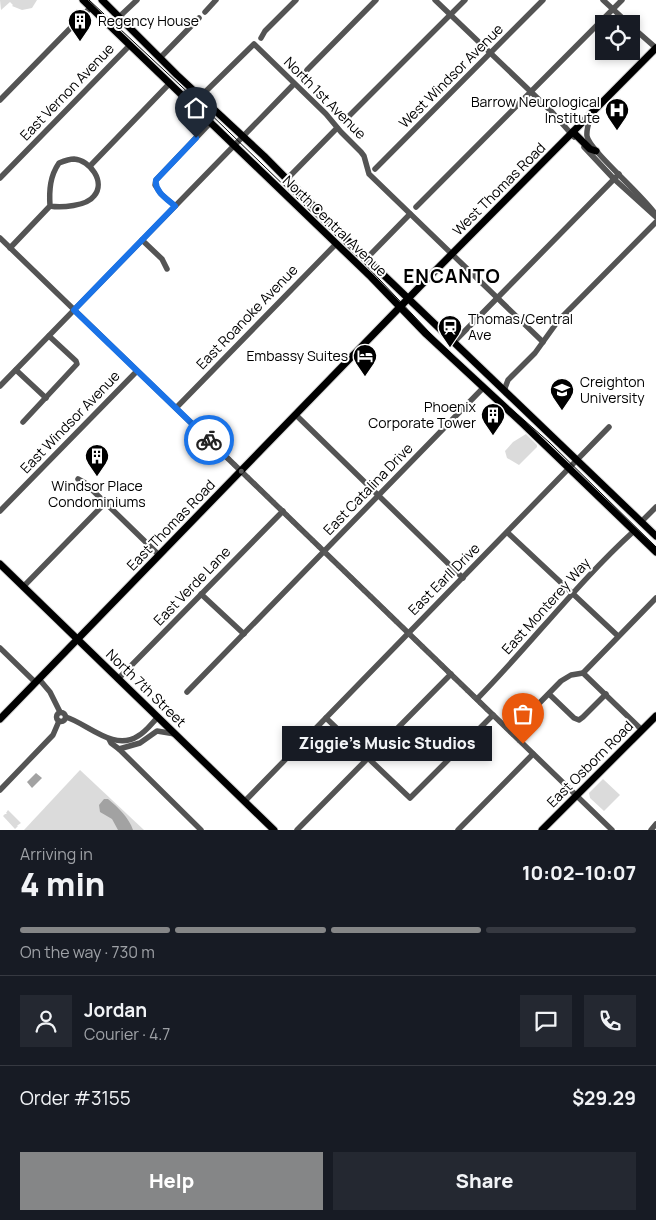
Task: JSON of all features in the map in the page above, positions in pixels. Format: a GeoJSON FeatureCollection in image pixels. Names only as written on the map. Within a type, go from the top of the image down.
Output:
{"type":"FeatureCollection","features":[{"type":"Feature","properties":{"kind":"main road","name":"North Central Avenue"},"geometry":{"type":"LineString","coordinates":[[83,0],[211,122],[239,141],[287,179],[507,394],[656,536]]}},
{"type":"Feature","properties":{"kind":"main road","name":"North Central Avenue"},"geometry":{"type":"LineString","coordinates":[[102,0],[200,97],[336,244],[483,388],[656,552]]}},
{"type":"Feature","properties":{"kind":"main road","name":"West Thomas Road"},"geometry":{"type":"LineString","coordinates":[[401,306],[655,51]]}},
{"type":"Feature","properties":{"kind":"main road"},"geometry":{"type":"LineString","coordinates":[[572,133],[590,149],[596,151]]}},
{"type":"Feature","properties":{"kind":"main road","name":"East Thomas Road"},"geometry":{"type":"LineString","coordinates":[[0,719],[401,306]]}},
{"type":"Feature","properties":{"kind":"main road"},"geometry":{"type":"LineString","coordinates":[[483,388],[498,389],[511,401],[517,403]]}},
{"type":"Feature","properties":{"kind":"main road","name":"North 7th Street"},"geometry":{"type":"LineString","coordinates":[[0,564],[274,830]]}},
{"type":"Feature","properties":{"kind":"main road","name":"East Osborn Road"},"geometry":{"type":"LineString","coordinates":[[542,830],[656,716]]}},
{"type":"Feature","properties":{"kind":"street"},"geometry":{"type":"LineString","coordinates":[[119,17],[137,0]]}},
{"type":"Feature","properties":{"kind":"street"},"geometry":{"type":"LineString","coordinates":[[205,12],[216,0]]}},
{"type":"Feature","properties":{"kind":"street"},"geometry":{"type":"LineString","coordinates":[[262,38],[265,31],[296,0]]}},
{"type":"Feature","properties":{"kind":"street"},"geometry":{"type":"LineString","coordinates":[[303,77],[307,70],[376,0]]}},
{"type":"Feature","properties":{"kind":"street"},"geometry":{"type":"LineString","coordinates":[[434,0],[531,92],[614,179],[656,216]]}},
{"type":"Feature","properties":{"kind":"street"},"geometry":{"type":"LineString","coordinates":[[342,120],[348,118],[464,0]]}},
{"type":"Feature","properties":{"kind":"street","name":"West Windsor Avenue"},"geometry":{"type":"LineString","coordinates":[[375,168],[543,0]]}},
{"type":"Feature","properties":{"kind":"street"},"geometry":{"type":"LineString","coordinates":[[604,0],[619,15]]}},
{"type":"Feature","properties":{"kind":"street"},"geometry":{"type":"LineString","coordinates":[[416,208],[622,0]]}},
{"type":"Feature","properties":{"kind":"street"},"geometry":{"type":"LineString","coordinates":[[0,100],[90,7]]}},
{"type":"Feature","properties":{"kind":"street"},"geometry":{"type":"LineString","coordinates":[[160,58],[199,18]]}},
{"type":"Feature","properties":{"kind":"street"},"geometry":{"type":"LineString","coordinates":[[640,35],[655,51]]}},
{"type":"Feature","properties":{"kind":"street","name":"North 1st Avenue"},"geometry":{"type":"LineString","coordinates":[[200,97],[254,44],[328,117],[364,156],[369,174],[543,342]]}},
{"type":"Feature","properties":{"kind":"street","name":"East Vernon Avenue"},"geometry":{"type":"LineString","coordinates":[[0,178],[130,45]]}},
{"type":"Feature","properties":{"kind":"street"},"geometry":{"type":"LineString","coordinates":[[90,166],[170,83]]}},
{"type":"Feature","properties":{"kind":"street"},"geometry":{"type":"LineString","coordinates":[[0,386],[294,84]]}},
{"type":"Feature","properties":{"kind":"street"},"geometry":{"type":"LineString","coordinates":[[592,113],[587,136],[591,145],[644,199],[656,216]]}},
{"type":"Feature","properties":{"kind":"street"},"geometry":{"type":"LineString","coordinates":[[175,206],[157,189],[155,185],[156,180],[211,122]]}},
{"type":"Feature","properties":{"kind":"street"},"geometry":{"type":"LineString","coordinates":[[287,179],[337,128]]}},
{"type":"Feature","properties":{"kind":"street"},"geometry":{"type":"LineString","coordinates":[[10,248],[50,206],[50,183],[54,171],[60,163],[76,159],[90,166],[97,180],[98,189],[94,196],[88,201],[61,208],[50,206]]}},
{"type":"Feature","properties":{"kind":"street"},"geometry":{"type":"LineString","coordinates":[[454,342],[619,174]]}},
{"type":"Feature","properties":{"kind":"street"},"geometry":{"type":"LineString","coordinates":[[367,258],[410,214]]}},
{"type":"Feature","properties":{"kind":"street"},"geometry":{"type":"LineString","coordinates":[[507,394],[505,388],[508,380],[543,342],[558,321],[656,222]]}},
{"type":"Feature","properties":{"kind":"street"},"geometry":{"type":"LineString","coordinates":[[0,238],[612,830]]}},
{"type":"Feature","properties":{"kind":"street"},"geometry":{"type":"LineString","coordinates":[[142,240],[162,260],[167,269]]}},
{"type":"Feature","properties":{"kind":"street","name":"East Roanoke Avenue"},"geometry":{"type":"LineString","coordinates":[[176,408],[336,244]]}},
{"type":"Feature","properties":{"kind":"street"},"geometry":{"type":"LineString","coordinates":[[23,422],[77,364],[49,336]]}},
{"type":"Feature","properties":{"kind":"street"},"geometry":{"type":"LineString","coordinates":[[16,370],[46,398]]}},
{"type":"Feature","properties":{"kind":"street","name":"East Windsor Avenue"},"geometry":{"type":"LineString","coordinates":[[0,511],[138,371]]}},
{"type":"Feature","properties":{"kind":"street"},"geometry":{"type":"LineString","coordinates":[[495,382],[508,380]]}},
{"type":"Feature","properties":{"kind":"street","name":"East Catalina Drive"},"geometry":{"type":"LineString","coordinates":[[187,692],[483,388]]}},
{"type":"Feature","properties":{"kind":"street"},"geometry":{"type":"LineString","coordinates":[[296,415],[463,578]]}},
{"type":"Feature","properties":{"kind":"street","name":"East Earll Drive"},"geometry":{"type":"LineString","coordinates":[[245,801],[508,533],[609,427]]}},
{"type":"Feature","properties":{"kind":"street"},"geometry":{"type":"LineString","coordinates":[[78,479],[84,482],[159,555]]}},
{"type":"Feature","properties":{"kind":"street"},"geometry":{"type":"LineString","coordinates":[[23,587],[105,503]]}},
{"type":"Feature","properties":{"kind":"street"},"geometry":{"type":"LineString","coordinates":[[641,522],[656,507]]}},
{"type":"Feature","properties":{"kind":"street","name":"East Verde Lane"},"geometry":{"type":"LineString","coordinates":[[118,679],[283,511]]}},
{"type":"Feature","properties":{"kind":"street","name":"East Monterey Way"},"geometry":{"type":"LineString","coordinates":[[476,699],[506,669],[573,592],[634,531]]}},
{"type":"Feature","properties":{"kind":"street"},"geometry":{"type":"LineString","coordinates":[[508,533],[618,636]]}},
{"type":"Feature","properties":{"kind":"street"},"geometry":{"type":"LineString","coordinates":[[201,594],[244,634]]}},
{"type":"Feature","properties":{"kind":"street"},"geometry":{"type":"LineString","coordinates":[[511,732],[566,677],[584,673],[656,598]]}},
{"type":"Feature","properties":{"kind":"street"},"geometry":{"type":"LineString","coordinates":[[0,648],[50,692],[60,712],[64,713],[66,717],[123,746],[201,830]]}},
{"type":"Feature","properties":{"kind":"street"},"geometry":{"type":"LineString","coordinates":[[584,673],[642,730]]}},
{"type":"Feature","properties":{"kind":"street"},"geometry":{"type":"LineString","coordinates":[[297,830],[451,674]]}},
{"type":"Feature","properties":{"kind":"street"},"geometry":{"type":"LineString","coordinates":[[549,694],[574,718],[579,720],[606,694]]}},
{"type":"Feature","properties":{"kind":"street"},"geometry":{"type":"LineString","coordinates":[[0,790],[53,735],[59,721],[57,716],[60,712]]}},
{"type":"Feature","properties":{"kind":"street"},"geometry":{"type":"LineString","coordinates":[[326,718],[410,798],[493,715]]}},
{"type":"Feature","properties":{"kind":"street"},"geometry":{"type":"LineString","coordinates":[[59,721],[63,721],[66,717]]}},
{"type":"Feature","properties":{"kind":"street"},"geometry":{"type":"LineString","coordinates":[[148,737],[160,719]]}},
{"type":"Feature","properties":{"kind":"street"},"geometry":{"type":"LineString","coordinates":[[137,741],[160,719]]}},
{"type":"Feature","properties":{"kind":"street"},"geometry":{"type":"LineString","coordinates":[[109,739],[111,743],[123,746],[159,731],[176,734]]}},
{"type":"Feature","properties":{"kind":"street"},"geometry":{"type":"LineString","coordinates":[[458,830],[533,754]]}},
{"type":"Feature","properties":{"kind":"street"},"geometry":{"type":"LineString","coordinates":[[651,830],[656,824]]}},
{"type":"Feature","properties":{"kind":"shaded area"},"geometry":{"type":"Polygon","coordinates":[[[0,0],[37,0],[32,8],[22,10],[12,6],[10,2],[1,10],[0,0]]]}},
{"type":"Feature","properties":{"kind":"shaded area"},"geometry":{"type":"Polygon","coordinates":[[[526,434],[537,447],[519,465],[507,458],[505,451],[513,442],[526,434]]]}},
{"type":"Feature","properties":{"kind":"shaded area"},"geometry":{"type":"Polygon","coordinates":[[[80,770],[144,830],[24,830],[80,770]]]}},
{"type":"Feature","properties":{"kind":"shaded area"},"geometry":{"type":"Polygon","coordinates":[[[36,773],[42,778],[32,788],[27,782],[36,773]]]}},
{"type":"Feature","properties":{"kind":"shaded area"},"geometry":{"type":"Polygon","coordinates":[[[603,779],[620,795],[604,811],[590,798],[589,793],[603,779]]]}},
{"type":"Feature","properties":{"kind":"shaded area"},"geometry":{"type":"Polygon","coordinates":[[[104,799],[108,799],[119,809],[129,821],[133,830],[118,830],[112,819],[100,812],[99,805],[104,799]]]}},
{"type":"Feature","properties":{"kind":"shaded area"},"geometry":{"type":"Polygon","coordinates":[[[8,810],[21,823],[15,829],[3,816],[7,814],[8,810]]]}},
{"type":"Feature","properties":{"kind":"tram line"},"geometry":{"type":"LineString","coordinates":[[89,0],[196,100],[363,262],[429,332],[485,386],[549,442],[656,547]]}},
{"type":"Feature","properties":{"kind":"way so far"},"geometry":{"type":"LineString","coordinates":[[209,440],[523,744]]}},
{"type":"Feature","properties":{"kind":"place","name":"Regency House"},"geometry":{"type":"Point","coordinates":[80,42]}},
{"type":"Feature","properties":{"kind":"place","name":"Barrow Neurological Institute"},"geometry":{"type":"Point","coordinates":[617,131]}},
{"type":"Feature","properties":{"kind":"place","name":"Thomas/Central Ave"},"geometry":{"type":"Point","coordinates":[450,348]}},
{"type":"Feature","properties":{"kind":"place","name":"Embassy Suites"},"geometry":{"type":"Point","coordinates":[365,377]}},
{"type":"Feature","properties":{"kind":"place","name":"Creighton University"},"geometry":{"type":"Point","coordinates":[562,411]}},
{"type":"Feature","properties":{"kind":"place","name":"Phoenix Corporate Tower"},"geometry":{"type":"Point","coordinates":[493,436]}},
{"type":"Feature","properties":{"kind":"place","name":"Windsor Place Condominiums"},"geometry":{"type":"Point","coordinates":[97,477]}},
{"type":"Feature","properties":{"kind":"place","name":"Ziggie's Music Studios"},"geometry":{"type":"Point","coordinates":[523,744]}},
{"type":"Feature","properties":{"kind":"district","name":"ENCANTO"},"geometry":{"type":"Point","coordinates":[452,276]}},
{"type":"Feature","properties":{"kind":"route"},"geometry":{"type":"LineString","coordinates":[[196,138],[156,180],[155,185],[157,189],[175,206],[74,310],[209,440]]}}]}
